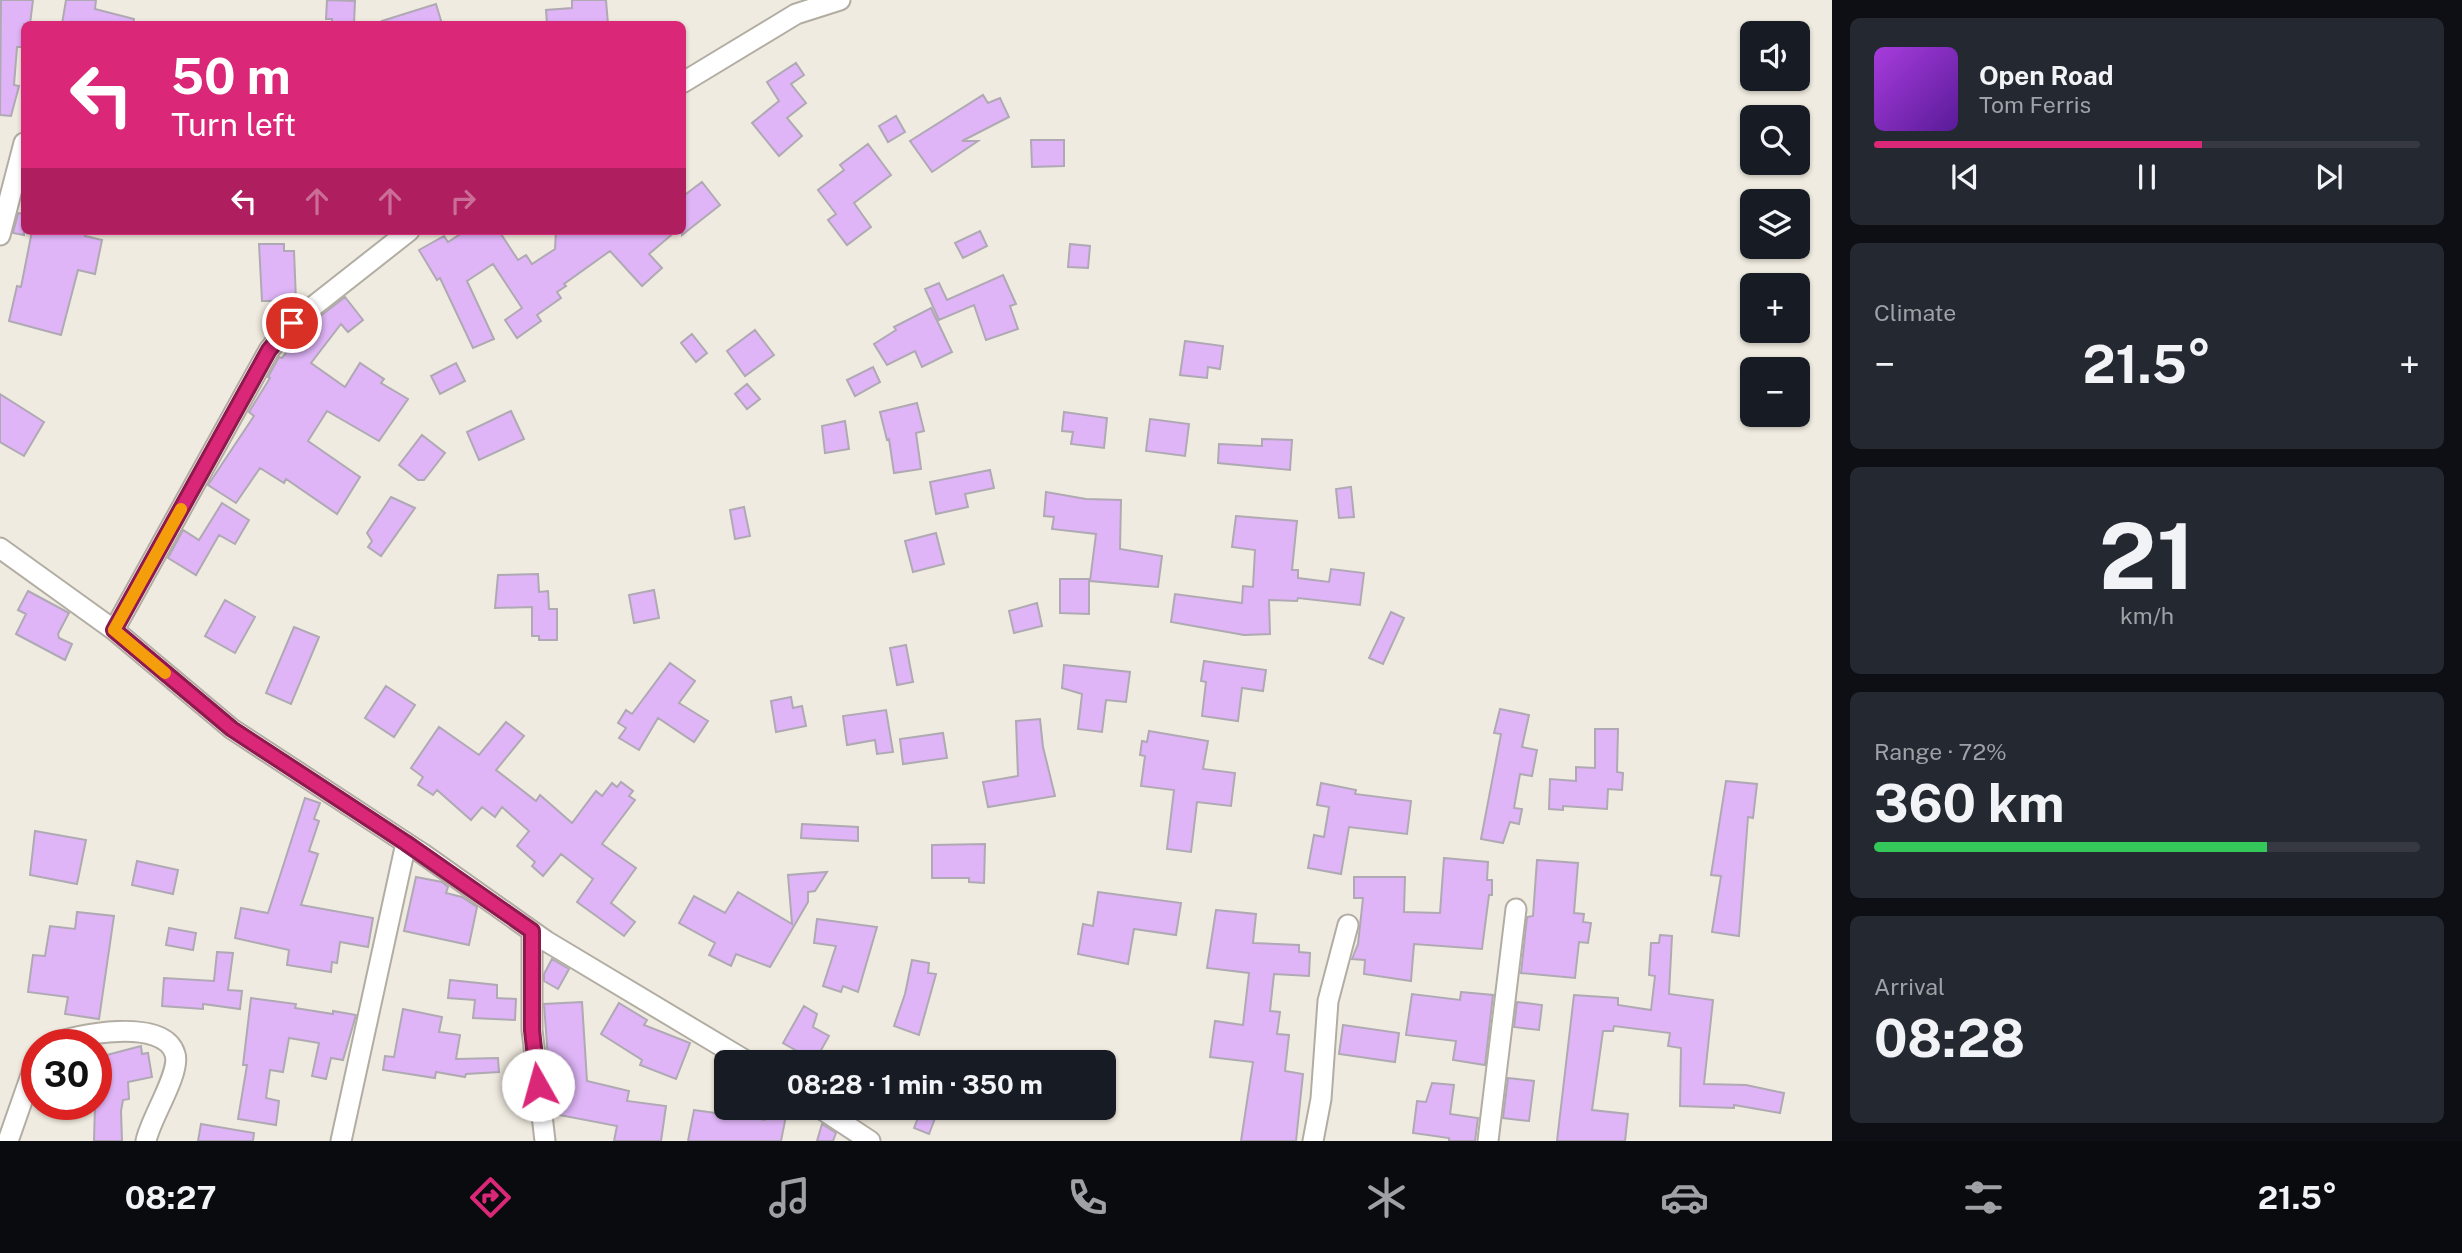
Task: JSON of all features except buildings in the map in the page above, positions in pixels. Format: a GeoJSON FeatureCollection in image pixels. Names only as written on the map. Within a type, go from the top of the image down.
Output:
{"type":"FeatureCollection","features":[{"type":"Feature","properties":{"kind":"street"},"geometry":{"type":"LineString","coordinates":[[686,81],[796,14],[840,0]]}},
{"type":"Feature","properties":{"kind":"street"},"geometry":{"type":"LineString","coordinates":[[0,234],[21,154]]}},
{"type":"Feature","properties":{"kind":"street"},"geometry":{"type":"LineString","coordinates":[[114,630],[269,350],[292,323],[404,235]]}},
{"type":"Feature","properties":{"kind":"street"},"geometry":{"type":"LineString","coordinates":[[0,548],[114,630],[232,729],[406,843],[532,931],[728,1050]]}},
{"type":"Feature","properties":{"kind":"street"},"geometry":{"type":"LineString","coordinates":[[341,1141],[406,843]]}},
{"type":"Feature","properties":{"kind":"street"},"geometry":{"type":"LineString","coordinates":[[1488,1141],[1516,909]]}},
{"type":"Feature","properties":{"kind":"street"},"geometry":{"type":"LineString","coordinates":[[1313,1141],[1321,1099],[1328,1001],[1348,925]]}},
{"type":"Feature","properties":{"kind":"street"},"geometry":{"type":"LineString","coordinates":[[532,931],[532,1030],[545,1141]]}},
{"type":"Feature","properties":{"kind":"street"},"geometry":{"type":"LineString","coordinates":[[112,1033],[143,1030],[167,1042],[175,1054],[174,1069],[146,1141]]}},
{"type":"Feature","properties":{"kind":"street"},"geometry":{"type":"LineString","coordinates":[[8,1141],[21,1104]]}},
{"type":"Feature","properties":{"kind":"street"},"geometry":{"type":"LineString","coordinates":[[838,1120],[870,1141]]}},
{"type":"Feature","properties":{"kind":"slow traffic"},"geometry":{"type":"LineString","coordinates":[[165,673],[114,630],[181,509]]}},
{"type":"Feature","properties":{"kind":"route"},"geometry":{"type":"LineString","coordinates":[[292,323],[269,350],[114,630],[232,729],[406,843],[532,931],[532,1030],[538,1085]]}}]}
